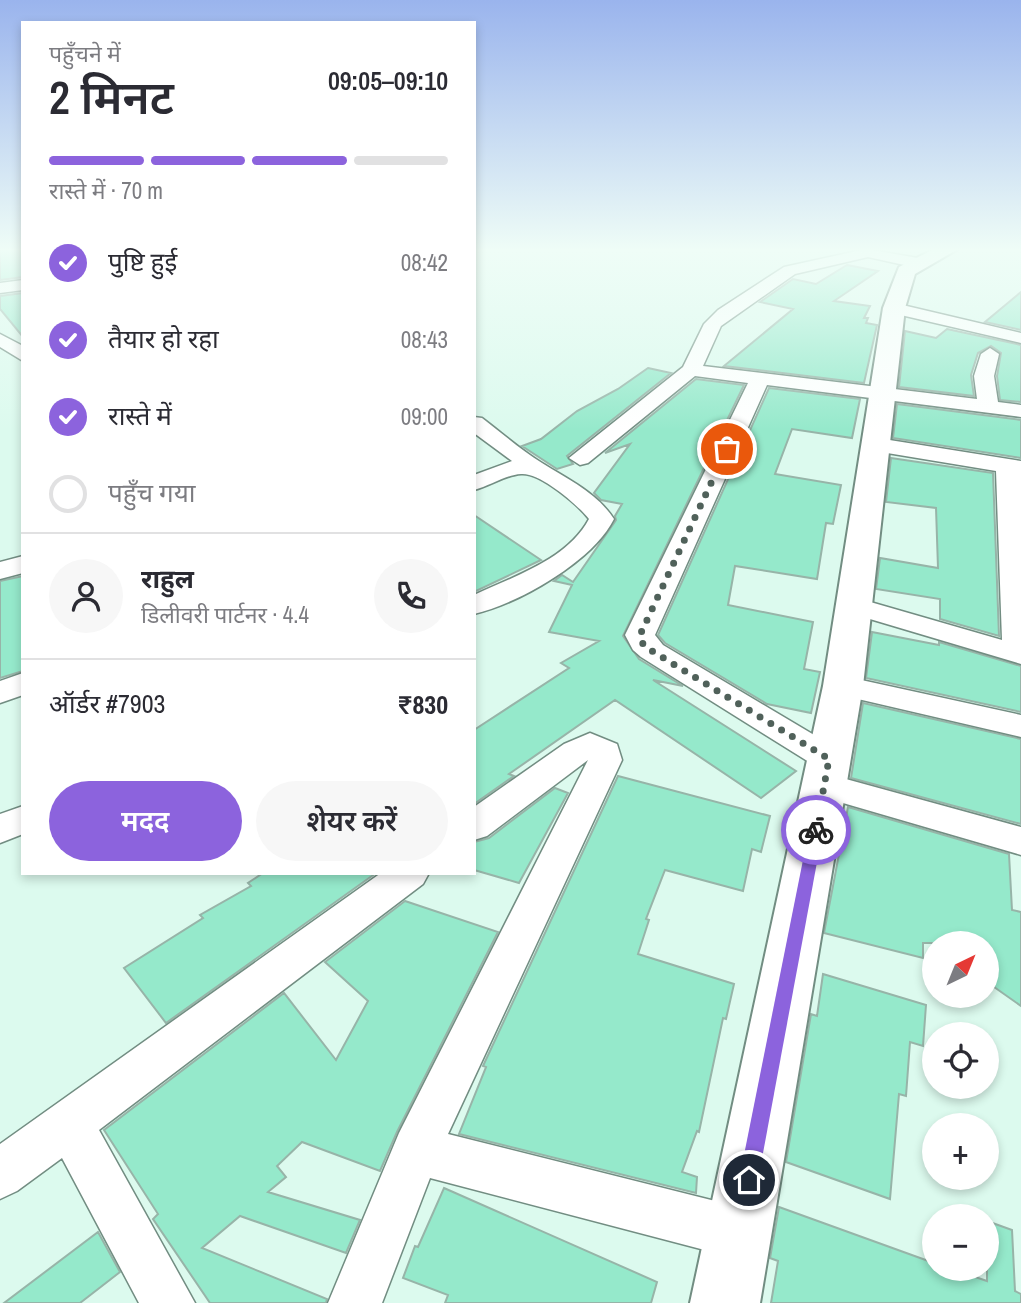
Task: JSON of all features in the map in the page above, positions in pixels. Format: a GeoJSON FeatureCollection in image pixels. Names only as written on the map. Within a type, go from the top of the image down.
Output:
{"type":"FeatureCollection","features":[{"type":"Feature","properties":{"kind":"street"},"geometry":{"type":"LineString","coordinates":[[580,458],[691,370],[713,324],[733,310]]}},
{"type":"Feature","properties":{"kind":"street"},"geometry":{"type":"LineString","coordinates":[[725,1303],[843,686],[894,310]]}},
{"type":"Feature","properties":{"kind":"street"},"geometry":{"type":"LineString","coordinates":[[902,310],[1021,338]]}},
{"type":"Feature","properties":{"kind":"street"},"geometry":{"type":"LineString","coordinates":[[4,332],[21,353]]}},
{"type":"Feature","properties":{"kind":"street"},"geometry":{"type":"LineString","coordinates":[[988,405],[984,376],[990,354]]}},
{"type":"Feature","properties":{"kind":"street"},"geometry":{"type":"LineString","coordinates":[[0,355],[21,367]]}},
{"type":"Feature","properties":{"kind":"street"},"geometry":{"type":"LineString","coordinates":[[691,370],[1021,411]]}},
{"type":"Feature","properties":{"kind":"street"},"geometry":{"type":"LineString","coordinates":[[760,379],[640,635],[643,644],[827,772],[1021,841]]}},
{"type":"Feature","properties":{"kind":"street"},"geometry":{"type":"LineString","coordinates":[[476,424],[531,465],[543,469],[594,508],[602,519],[599,528],[584,545],[564,559],[476,605]]}},
{"type":"Feature","properties":{"kind":"street"},"geometry":{"type":"LineString","coordinates":[[853,605],[1019,655],[1014,467],[877,445]]}},
{"type":"Feature","properties":{"kind":"street"},"geometry":{"type":"LineString","coordinates":[[476,482],[516,467],[531,465]]}},
{"type":"Feature","properties":{"kind":"street"},"geometry":{"type":"LineString","coordinates":[[0,571],[21,565]]}},
{"type":"Feature","properties":{"kind":"street"},"geometry":{"type":"LineString","coordinates":[[0,693],[21,685]]}},
{"type":"Feature","properties":{"kind":"street"},"geometry":{"type":"LineString","coordinates":[[843,686],[1021,726]]}},
{"type":"Feature","properties":{"kind":"street"},"geometry":{"type":"LineString","coordinates":[[355,1303],[416,1150],[605,760],[605,752],[590,744],[476,825]]}},
{"type":"Feature","properties":{"kind":"street"},"geometry":{"type":"LineString","coordinates":[[0,829],[21,820]]}},
{"type":"Feature","properties":{"kind":"street"},"geometry":{"type":"LineString","coordinates":[[0,1174],[407,875]]}},
{"type":"Feature","properties":{"kind":"street"},"geometry":{"type":"LineString","coordinates":[[69,1122],[168,1303]]}},
{"type":"Feature","properties":{"kind":"street"},"geometry":{"type":"LineString","coordinates":[[416,1150],[739,1233]]}},
{"type":"Feature","properties":{"kind":"building"},"geometry":{"type":"Polygon","coordinates":[[[1,310],[21,310],[21,335],[1,310]]]}},
{"type":"Feature","properties":{"kind":"building"},"geometry":{"type":"Polygon","coordinates":[[[792,310],[868,310],[864,318],[868,318],[866,323],[877,325],[864,383],[724,366],[792,310]]]}},
{"type":"Feature","properties":{"kind":"building"},"geometry":{"type":"Polygon","coordinates":[[[1000,310],[1021,310],[1021,330],[985,322],[1000,310]]]}},
{"type":"Feature","properties":{"kind":"building"},"geometry":{"type":"Polygon","coordinates":[[[947,329],[1021,345],[1021,402],[1000,400],[997,376],[1001,353],[991,346],[978,353],[971,375],[974,396],[899,387],[905,331],[936,338],[947,329]]]}},
{"type":"Feature","properties":{"kind":"building"},"geometry":{"type":"Polygon","coordinates":[[[648,368],[671,373],[567,456],[573,464],[557,469],[522,446],[541,439],[577,411],[618,389],[648,368]]]}},
{"type":"Feature","properties":{"kind":"building"},"geometry":{"type":"Polygon","coordinates":[[[696,379],[744,385],[623,636],[639,659],[683,686],[653,680],[796,771],[761,798],[615,700],[509,774],[514,776],[476,803],[476,729],[569,668],[561,663],[599,641],[549,632],[572,585],[554,581],[562,575],[573,582],[616,520],[615,516],[622,504],[601,500],[594,493],[630,444],[605,453],[696,379]]]}},
{"type":"Feature","properties":{"kind":"building"},"geometry":{"type":"Polygon","coordinates":[[[769,388],[860,399],[852,438],[792,429],[775,474],[841,485],[833,524],[826,523],[817,579],[735,566],[728,605],[813,622],[804,669],[820,672],[811,713],[767,704],[665,643],[658,635],[769,388]]]}},
{"type":"Feature","properties":{"kind":"building"},"geometry":{"type":"Polygon","coordinates":[[[897,404],[1021,420],[1021,458],[893,438],[897,404]]]}},
{"type":"Feature","properties":{"kind":"building"},"geometry":{"type":"Polygon","coordinates":[[[891,458],[993,473],[999,636],[940,619],[940,599],[876,589],[880,558],[938,568],[936,508],[886,502],[891,458]]]}},
{"type":"Feature","properties":{"kind":"building"},"geometry":{"type":"Polygon","coordinates":[[[476,516],[541,560],[476,591],[476,516]]]}},
{"type":"Feature","properties":{"kind":"building"},"geometry":{"type":"Polygon","coordinates":[[[21,576],[21,672],[0,678],[0,581],[21,576]]]}},
{"type":"Feature","properties":{"kind":"building"},"geometry":{"type":"Polygon","coordinates":[[[872,632],[939,645],[939,642],[1021,666],[1021,712],[866,678],[872,632]]]}},
{"type":"Feature","properties":{"kind":"building"},"geometry":{"type":"Polygon","coordinates":[[[863,703],[1021,739],[1021,824],[851,778],[863,703]]]}},
{"type":"Feature","properties":{"kind":"building"},"geometry":{"type":"Polygon","coordinates":[[[618,776],[770,816],[761,852],[752,849],[743,891],[665,870],[646,919],[649,920],[638,954],[734,984],[726,1019],[723,1018],[699,1132],[697,1131],[682,1172],[697,1177],[696,1193],[459,1134],[486,1067],[483,1066],[618,776]]]}},
{"type":"Feature","properties":{"kind":"building"},"geometry":{"type":"Polygon","coordinates":[[[555,788],[568,793],[519,883],[476,871],[476,841],[489,838],[555,788]]]}},
{"type":"Feature","properties":{"kind":"building"},"geometry":{"type":"Polygon","coordinates":[[[848,807],[1009,854],[1012,910],[1021,912],[1021,1006],[999,990],[999,931],[922,931],[922,958],[824,933],[848,807]]]}},
{"type":"Feature","properties":{"kind":"building"},"geometry":{"type":"Polygon","coordinates":[[[260,875],[373,875],[166,1023],[124,968],[203,918],[200,915],[251,886],[248,883],[260,875]]]}},
{"type":"Feature","properties":{"kind":"building"},"geometry":{"type":"Polygon","coordinates":[[[405,901],[498,932],[380,1171],[302,1142],[277,1166],[286,1177],[268,1192],[360,1220],[346,1253],[240,1216],[202,1248],[327,1299],[326,1303],[210,1303],[153,1219],[158,1214],[104,1130],[284,993],[336,1060],[368,1001],[325,962],[405,901]]]}},
{"type":"Feature","properties":{"kind":"building"},"geometry":{"type":"Polygon","coordinates":[[[823,974],[922,1004],[922,1008],[926,1008],[925,1022],[922,1022],[922,1046],[910,1042],[906,1096],[899,1094],[890,1199],[786,1162],[811,1014],[817,1016],[823,974]]]}},
{"type":"Feature","properties":{"kind":"building"},"geometry":{"type":"Polygon","coordinates":[[[444,1188],[657,1282],[651,1303],[445,1303],[448,1295],[403,1278],[415,1246],[418,1247],[444,1188]]]}},
{"type":"Feature","properties":{"kind":"building"},"geometry":{"type":"Polygon","coordinates":[[[779,1207],[922,1259],[922,1281],[999,1281],[999,1225],[1012,1230],[1015,1291],[1021,1294],[1021,1303],[771,1303],[778,1261],[770,1258],[779,1207]]]}},
{"type":"Feature","properties":{"kind":"building"},"geometry":{"type":"Polygon","coordinates":[[[98,1232],[120,1272],[80,1303],[4,1303],[98,1232]]]}},
{"type":"Feature","properties":{"kind":"way so far"},"geometry":{"type":"LineString","coordinates":[[727,449],[640,635],[643,644],[652,651],[829,759],[816,830]]}},
{"type":"Feature","properties":{"kind":"route"},"geometry":{"type":"LineString","coordinates":[[749,1180],[816,830]]}}]}
